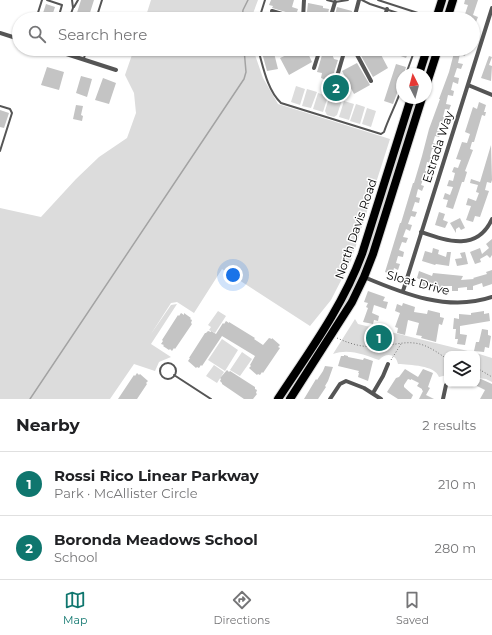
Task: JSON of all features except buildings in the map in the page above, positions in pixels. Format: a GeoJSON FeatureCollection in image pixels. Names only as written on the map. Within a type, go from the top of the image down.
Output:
{"type":"FeatureCollection","features":[{"type":"Feature","properties":{"kind":"highway"},"geometry":{"type":"LineString","coordinates":[[438,12],[442,0]]}},
{"type":"Feature","properties":{"kind":"highway"},"geometry":{"type":"LineString","coordinates":[[450,12],[454,0]]}},
{"type":"Feature","properties":{"kind":"highway"},"geometry":{"type":"LineString","coordinates":[[421,68],[425,56]]}},
{"type":"Feature","properties":{"kind":"highway"},"geometry":{"type":"LineString","coordinates":[[432,68],[436,56]]}},
{"type":"Feature","properties":{"kind":"highway","name":"North Davis Road"},"geometry":{"type":"LineString","coordinates":[[278,399],[334,313],[355,272],[409,104]]}},
{"type":"Feature","properties":{"kind":"highway","name":"North Davis Road"},"geometry":{"type":"LineString","coordinates":[[290,399],[345,314],[364,277],[373,254],[420,104]]}},
{"type":"Feature","properties":{"kind":"street"},"geometry":{"type":"LineString","coordinates":[[303,12],[304,0]]}},
{"type":"Feature","properties":{"kind":"street"},"geometry":{"type":"LineString","coordinates":[[356,12],[359,0]]}},
{"type":"Feature","properties":{"kind":"street"},"geometry":{"type":"LineString","coordinates":[[332,12],[335,2]]}},
{"type":"Feature","properties":{"kind":"street","name":"Estrada Way"},"geometry":{"type":"LineString","coordinates":[[480,48],[492,8]]}},
{"type":"Feature","properties":{"kind":"street"},"geometry":{"type":"LineString","coordinates":[[487,26],[492,28]]}},
{"type":"Feature","properties":{"kind":"street"},"geometry":{"type":"LineString","coordinates":[[0,33],[12,37]]}},
{"type":"Feature","properties":{"kind":"street"},"geometry":{"type":"LineString","coordinates":[[73,56],[116,70]]}},
{"type":"Feature","properties":{"kind":"street"},"geometry":{"type":"LineString","coordinates":[[314,68],[318,56]]}},
{"type":"Feature","properties":{"kind":"street"},"geometry":{"type":"LineString","coordinates":[[338,73],[342,56]]}},
{"type":"Feature","properties":{"kind":"street"},"geometry":{"type":"LineString","coordinates":[[358,56],[371,81]]}},
{"type":"Feature","properties":{"kind":"street","name":"Estrada Way"},"geometry":{"type":"LineString","coordinates":[[403,291],[477,56]]}},
{"type":"Feature","properties":{"kind":"street"},"geometry":{"type":"LineString","coordinates":[[468,85],[492,95]]}},
{"type":"Feature","properties":{"kind":"street"},"geometry":{"type":"LineString","coordinates":[[421,232],[450,241],[464,241],[481,233],[492,219]]}},
{"type":"Feature","properties":{"kind":"street","name":"Sloat Drive"},"geometry":{"type":"LineString","coordinates":[[364,277],[435,301],[448,303],[470,302],[492,297]]}},
{"type":"Feature","properties":{"kind":"street"},"geometry":{"type":"LineString","coordinates":[[373,393],[388,364]]}},
{"type":"Feature","properties":{"kind":"street"},"geometry":{"type":"LineString","coordinates":[[330,399],[340,384],[344,381],[360,386],[381,399]]}},
{"type":"Feature","properties":{"kind":"street"},"geometry":{"type":"LineString","coordinates":[[443,399],[446,387]]}},
{"type":"Feature","properties":{"kind":"lane"},"geometry":{"type":"LineString","coordinates":[[38,12],[42,0]]}},
{"type":"Feature","properties":{"kind":"lane"},"geometry":{"type":"LineString","coordinates":[[47,0],[62,4],[60,12]]}},
{"type":"Feature","properties":{"kind":"lane"},"geometry":{"type":"LineString","coordinates":[[72,0],[73,8]]}},
{"type":"Feature","properties":{"kind":"lane"},"geometry":{"type":"LineString","coordinates":[[72,12],[78,0]]}},
{"type":"Feature","properties":{"kind":"lane"},"geometry":{"type":"LineString","coordinates":[[98,12],[102,0]]}},
{"type":"Feature","properties":{"kind":"lane"},"geometry":{"type":"LineString","coordinates":[[261,12],[265,0]]}},
{"type":"Feature","properties":{"kind":"lane"},"geometry":{"type":"LineString","coordinates":[[327,0],[335,2],[348,0]]}},
{"type":"Feature","properties":{"kind":"lane"},"geometry":{"type":"LineString","coordinates":[[362,0],[396,12]]}},
{"type":"Feature","properties":{"kind":"lane"},"geometry":{"type":"LineString","coordinates":[[378,0],[415,12]]}},
{"type":"Feature","properties":{"kind":"lane"},"geometry":{"type":"LineString","coordinates":[[83,60],[84,56]]}},
{"type":"Feature","properties":{"kind":"lane"},"geometry":{"type":"LineString","coordinates":[[260,56],[265,74],[276,98],[281,103],[381,134],[384,132],[388,118],[396,104]]}},
{"type":"Feature","properties":{"kind":"lane"},"geometry":{"type":"LineString","coordinates":[[408,68],[412,56]]}},
{"type":"Feature","properties":{"kind":"lane"},"geometry":{"type":"LineString","coordinates":[[0,106],[10,109],[12,113],[0,151]]}},
{"type":"Feature","properties":{"kind":"lane"},"geometry":{"type":"LineString","coordinates":[[0,137],[4,138]]}},
{"type":"Feature","properties":{"kind":"lane"},"geometry":{"type":"LineString","coordinates":[[168,363],[173,364],[176,371],[174,375],[170,378],[164,377],[160,371],[162,366],[168,363]]}},
{"type":"Feature","properties":{"kind":"lane"},"geometry":{"type":"LineString","coordinates":[[174,375],[211,399]]}},
{"type":"Feature","properties":{"kind":"path"},"geometry":{"type":"LineString","coordinates":[[336,338],[350,344],[363,347],[381,347],[413,342],[432,349],[444,357]]}},
{"type":"Feature","properties":{"kind":"path"},"geometry":{"type":"LineString","coordinates":[[388,364],[401,344]]}},
{"type":"Feature","properties":{"kind":"path"},"geometry":{"type":"LineString","coordinates":[[480,370],[492,377]]}},
{"type":"Feature","properties":{"kind":"shaded area"},"geometry":{"type":"Polygon","coordinates":[[[151,0],[258,0],[254,12],[147,12],[151,0]]]}},
{"type":"Feature","properties":{"kind":"shaded area"},"geometry":{"type":"Polygon","coordinates":[[[132,56],[255,56],[263,78],[278,104],[390,139],[351,261],[331,300],[310,326],[222,269],[194,313],[177,302],[171,303],[151,334],[171,305],[177,304],[151,344],[171,357],[159,362],[155,371],[134,364],[110,399],[0,399],[0,208],[41,217],[76,179],[99,157],[127,138],[136,113],[134,93],[125,75],[132,56]]]}},
{"type":"Feature","properties":{"kind":"shaded area"},"geometry":{"type":"Polygon","coordinates":[[[296,86],[305,89],[300,105],[291,102],[296,86]]]}},
{"type":"Feature","properties":{"kind":"shaded area"},"geometry":{"type":"Polygon","coordinates":[[[336,86],[343,88],[345,91],[337,115],[334,117],[327,115],[325,111],[332,88],[336,86]]]}},
{"type":"Feature","properties":{"kind":"shaded area"},"geometry":{"type":"Polygon","coordinates":[[[307,89],[317,92],[311,108],[302,106],[307,89]]]}},
{"type":"Feature","properties":{"kind":"shaded area"},"geometry":{"type":"Polygon","coordinates":[[[318,93],[328,96],[323,112],[313,109],[318,93]]]}},
{"type":"Feature","properties":{"kind":"shaded area"},"geometry":{"type":"Polygon","coordinates":[[[344,101],[354,104],[349,120],[339,117],[344,101]]]}},
{"type":"Feature","properties":{"kind":"shaded area"},"geometry":{"type":"Polygon","coordinates":[[[356,104],[365,107],[360,124],[350,121],[356,104]]]}},
{"type":"Feature","properties":{"kind":"shaded area"},"geometry":{"type":"Polygon","coordinates":[[[413,104],[417,104],[364,269],[347,305],[301,377],[299,375],[348,294],[413,104]]]}},
{"type":"Feature","properties":{"kind":"shaded area"},"geometry":{"type":"Polygon","coordinates":[[[367,108],[376,111],[371,127],[362,124],[367,108]]]}},
{"type":"Feature","properties":{"kind":"shaded area"},"geometry":{"type":"Polygon","coordinates":[[[218,311],[226,316],[215,333],[209,330],[211,327],[208,325],[218,311]]]}},
{"type":"Feature","properties":{"kind":"shaded area"},"geometry":{"type":"Polygon","coordinates":[[[355,319],[358,324],[468,351],[444,351],[444,376],[439,377],[433,370],[427,368],[415,365],[398,364],[395,358],[390,355],[382,357],[379,360],[363,354],[351,352],[339,352],[333,354],[355,319]]]}},
{"type":"Feature","properties":{"kind":"shaded area"},"geometry":{"type":"Polygon","coordinates":[[[222,339],[238,350],[225,371],[208,360],[222,339]]]}},
{"type":"Feature","properties":{"kind":"shaded area"},"geometry":{"type":"Polygon","coordinates":[[[242,352],[252,359],[240,376],[230,370],[242,352]]]}},
{"type":"Feature","properties":{"kind":"shaded area"},"geometry":{"type":"Polygon","coordinates":[[[480,354],[492,358],[492,382],[480,378],[480,354]]]}},
{"type":"Feature","properties":{"kind":"shaded area"},"geometry":{"type":"Polygon","coordinates":[[[214,365],[224,372],[217,383],[206,376],[214,365]]]}},
{"type":"Feature","properties":{"kind":"waterway"},"geometry":{"type":"LineString","coordinates":[[243,12],[248,0]]}},
{"type":"Feature","properties":{"kind":"waterway"},"geometry":{"type":"LineString","coordinates":[[30,399],[244,79],[246,72],[245,56]]}},
{"type":"Feature","properties":{"kind":"place","name":"Boronda Meadows School"},"geometry":{"type":"Point","coordinates":[336,88]}},
{"type":"Feature","properties":{"kind":"place","name":"Rossi Rico Linear Parkway"},"geometry":{"type":"Point","coordinates":[379,338]}}]}
